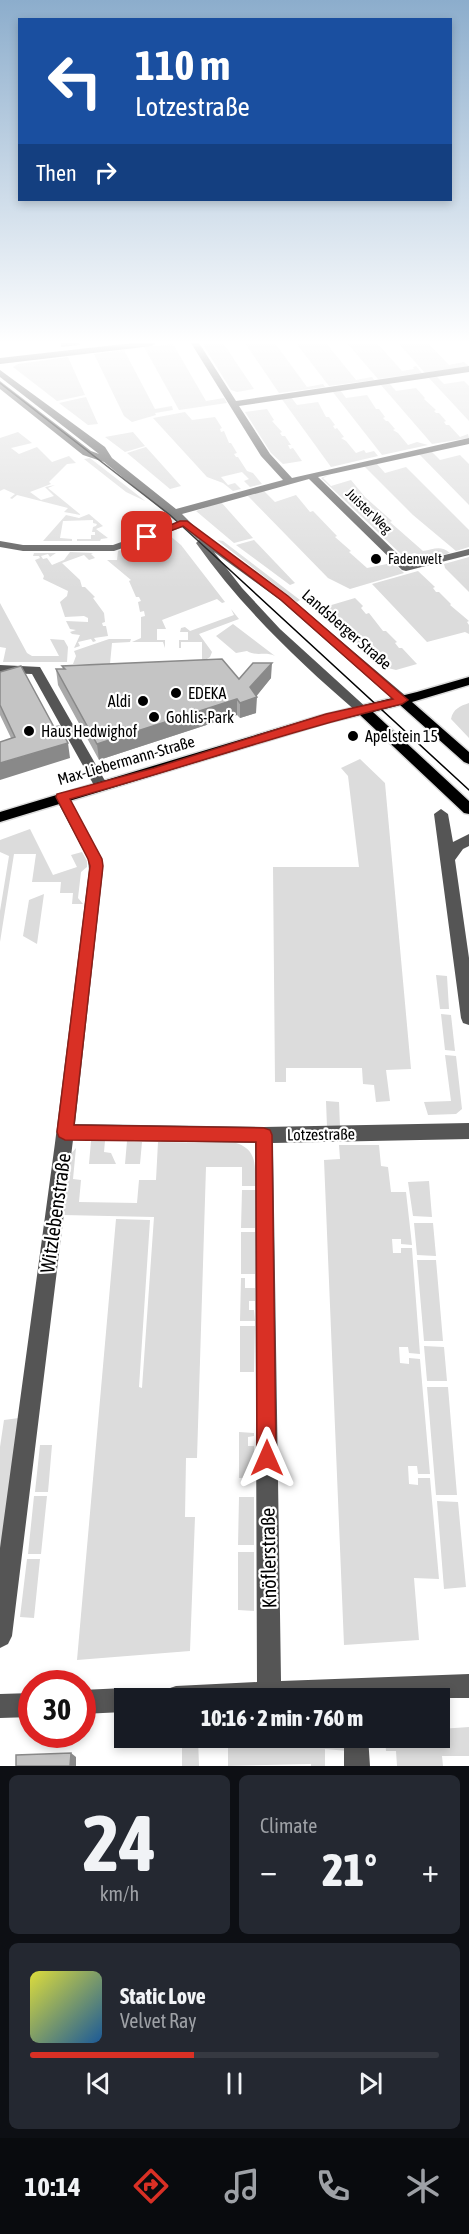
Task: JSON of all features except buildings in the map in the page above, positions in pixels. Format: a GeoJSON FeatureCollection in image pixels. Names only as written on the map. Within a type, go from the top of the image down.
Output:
{"type":"FeatureCollection","features":[{"type":"Feature","properties":{"kind":"main road","name":"Max-Liebermann-Straße"},"geometry":{"type":"LineString","coordinates":[[0,817],[362,709],[469,681]]}},
{"type":"Feature","properties":{"kind":"main road","name":"Landsberger Straße"},"geometry":{"type":"LineString","coordinates":[[402,700],[469,759]]}},
{"type":"Feature","properties":{"kind":"main road"},"geometry":{"type":"LineString","coordinates":[[362,709],[469,809]]}},
{"type":"Feature","properties":{"kind":"street"},"geometry":{"type":"LineString","coordinates":[[52,425],[87,453],[108,460]]}},
{"type":"Feature","properties":{"kind":"street"},"geometry":{"type":"LineString","coordinates":[[70,425],[101,449],[108,460],[174,513],[188,527],[239,594],[262,620],[362,709]]}},
{"type":"Feature","properties":{"kind":"street"},"geometry":{"type":"LineString","coordinates":[[247,425],[266,456],[290,481]]}},
{"type":"Feature","properties":{"kind":"street"},"geometry":{"type":"LineString","coordinates":[[174,513],[290,481],[469,441]]}},
{"type":"Feature","properties":{"kind":"street","name":"Juister Weg"},"geometry":{"type":"LineString","coordinates":[[311,476],[406,568],[469,552]]}},
{"type":"Feature","properties":{"kind":"street"},"geometry":{"type":"LineString","coordinates":[[0,544],[22,548],[114,548],[188,527]]}},
{"type":"Feature","properties":{"kind":"street","name":"Landsberger Straße"},"geometry":{"type":"LineString","coordinates":[[188,527],[285,598],[402,700]]}},
{"type":"Feature","properties":{"kind":"street"},"geometry":{"type":"LineString","coordinates":[[0,669],[36,670],[101,786]]}},
{"type":"Feature","properties":{"kind":"street","name":"Witzlebenstraße"},"geometry":{"type":"LineString","coordinates":[[0,1636],[65,1132],[96,866],[95,859],[62,797]]}},
{"type":"Feature","properties":{"kind":"street"},"geometry":{"type":"LineString","coordinates":[[441,814],[469,1018]]}},
{"type":"Feature","properties":{"kind":"street"},"geometry":{"type":"LineString","coordinates":[[448,859],[458,845],[469,838]]}},
{"type":"Feature","properties":{"kind":"street","name":"Lotzestraße"},"geometry":{"type":"LineString","coordinates":[[65,1132],[264,1135],[469,1131]]}},
{"type":"Feature","properties":{"kind":"street","name":"Knöflerstraße"},"geometry":{"type":"LineString","coordinates":[[264,1135],[269,1688]]}},
{"type":"Feature","properties":{"kind":"street"},"geometry":{"type":"LineString","coordinates":[[440,1688],[469,1686]]}},
{"type":"Feature","properties":{"kind":"street"},"geometry":{"type":"LineString","coordinates":[[96,1701],[114,1700]]}},
{"type":"Feature","properties":{"kind":"street"},"geometry":{"type":"LineString","coordinates":[[0,1706],[18,1705]]}},
{"type":"Feature","properties":{"kind":"street"},"geometry":{"type":"LineString","coordinates":[[356,1748],[357,1766]]}},
{"type":"Feature","properties":{"kind":"shaded area"},"geometry":{"type":"Polygon","coordinates":[[[160,425],[220,425],[221,432],[224,431],[229,443],[237,453],[234,454],[236,457],[262,484],[250,487],[244,481],[249,479],[242,472],[221,477],[228,485],[235,483],[241,489],[233,491],[223,483],[207,477],[160,425]]]}},
{"type":"Feature","properties":{"kind":"shaded area"},"geometry":{"type":"Polygon","coordinates":[[[254,425],[276,425],[291,445],[288,445],[290,449],[293,448],[302,461],[283,464],[271,453],[254,425]]]}},
{"type":"Feature","properties":{"kind":"shaded area"},"geometry":{"type":"Polygon","coordinates":[[[301,425],[334,425],[344,437],[341,438],[356,453],[364,450],[366,453],[374,451],[378,456],[331,467],[301,425]]]}},
{"type":"Feature","properties":{"kind":"shaded area"},"geometry":{"type":"Polygon","coordinates":[[[359,425],[392,425],[395,429],[393,430],[408,445],[417,442],[428,445],[382,455],[359,425]]]}},
{"type":"Feature","properties":{"kind":"shaded area"},"geometry":{"type":"Polygon","coordinates":[[[416,425],[449,425],[460,437],[468,434],[469,438],[432,444],[416,425]]]}},
{"type":"Feature","properties":{"kind":"shaded area"},"geometry":{"type":"Polygon","coordinates":[[[18,432],[32,443],[11,448],[19,454],[37,447],[52,462],[69,456],[76,463],[67,464],[49,482],[51,484],[30,492],[41,500],[54,496],[45,487],[55,485],[48,488],[81,515],[64,512],[68,508],[17,495],[12,499],[10,498],[15,494],[4,489],[0,491],[0,438],[18,432]]]}},
{"type":"Feature","properties":{"kind":"shaded area"},"geometry":{"type":"Polygon","coordinates":[[[133,432],[145,446],[125,452],[105,437],[133,432]]]}},
{"type":"Feature","properties":{"kind":"shaded area"},"geometry":{"type":"Polygon","coordinates":[[[146,447],[181,486],[170,489],[127,453],[146,447]]]}},
{"type":"Feature","properties":{"kind":"shaded area"},"geometry":{"type":"Polygon","coordinates":[[[432,452],[440,460],[460,455],[469,464],[469,505],[419,454],[432,452]]]}},
{"type":"Feature","properties":{"kind":"shaded area"},"geometry":{"type":"Polygon","coordinates":[[[90,458],[145,501],[126,492],[84,459],[90,458]]]}},
{"type":"Feature","properties":{"kind":"shaded area"},"geometry":{"type":"Polygon","coordinates":[[[377,464],[385,473],[406,467],[469,530],[469,547],[456,551],[413,515],[364,466],[377,464]]]}},
{"type":"Feature","properties":{"kind":"shaded area"},"geometry":{"type":"Polygon","coordinates":[[[331,474],[323,478],[331,486],[351,480],[365,497],[392,521],[390,522],[423,551],[440,548],[450,553],[426,560],[415,553],[403,556],[321,478],[331,474]]]}},
{"type":"Feature","properties":{"kind":"shaded area"},"geometry":{"type":"Polygon","coordinates":[[[264,491],[275,502],[296,495],[310,512],[313,511],[337,536],[335,537],[351,551],[349,552],[367,568],[392,563],[388,557],[404,573],[350,589],[328,578],[248,496],[264,491]]]}},
{"type":"Feature","properties":{"kind":"shaded area"},"geometry":{"type":"Polygon","coordinates":[[[221,502],[253,538],[234,543],[196,511],[221,502]]]}},
{"type":"Feature","properties":{"kind":"shaded area"},"geometry":{"type":"Polygon","coordinates":[[[89,514],[103,526],[96,529],[108,538],[100,541],[77,541],[77,539],[91,539],[91,535],[95,535],[95,532],[92,532],[93,527],[97,524],[93,523],[93,520],[63,521],[60,538],[72,539],[72,541],[43,541],[66,515],[79,518],[89,514]]]}},
{"type":"Feature","properties":{"kind":"shaded area"},"geometry":{"type":"Polygon","coordinates":[[[169,535],[181,545],[225,602],[222,603],[217,599],[162,620],[166,629],[157,629],[157,640],[165,640],[165,648],[163,642],[132,642],[141,638],[141,617],[145,616],[144,611],[140,612],[138,602],[141,601],[139,597],[136,597],[129,581],[131,580],[107,560],[117,560],[118,551],[169,535]]]}},
{"type":"Feature","properties":{"kind":"shaded area"},"geometry":{"type":"Polygon","coordinates":[[[217,540],[223,541],[300,600],[297,602],[217,540]]]}},
{"type":"Feature","properties":{"kind":"shaded area"},"geometry":{"type":"Polygon","coordinates":[[[254,540],[295,583],[290,585],[236,545],[254,540]]]}},
{"type":"Feature","properties":{"kind":"shaded area"},"geometry":{"type":"Polygon","coordinates":[[[70,552],[93,553],[91,554],[95,558],[89,560],[84,555],[62,563],[80,580],[82,587],[85,587],[95,597],[93,598],[104,613],[105,622],[102,623],[106,626],[108,636],[94,638],[96,641],[93,642],[91,639],[78,642],[80,646],[74,648],[80,635],[70,632],[76,630],[70,629],[66,621],[88,622],[88,618],[84,616],[65,617],[60,602],[67,596],[68,591],[43,579],[44,576],[35,560],[40,558],[33,556],[34,553],[56,553],[50,557],[48,554],[41,556],[43,559],[47,558],[52,565],[64,560],[70,552]]]}},
{"type":"Feature","properties":{"kind":"shaded area"},"geometry":{"type":"Polygon","coordinates":[[[469,557],[469,592],[445,568],[444,564],[469,557]]]}},
{"type":"Feature","properties":{"kind":"shaded area"},"geometry":{"type":"Polygon","coordinates":[[[418,571],[435,587],[433,588],[436,592],[439,592],[469,621],[467,622],[469,634],[465,632],[427,642],[372,584],[418,571]]]}},
{"type":"Feature","properties":{"kind":"shaded area"},"geometry":{"type":"Polygon","coordinates":[[[355,598],[363,606],[361,608],[366,614],[369,613],[383,631],[386,631],[397,642],[395,643],[399,648],[402,648],[417,664],[396,670],[384,667],[318,609],[355,598]]]}},
{"type":"Feature","properties":{"kind":"shaded area"},"geometry":{"type":"Polygon","coordinates":[[[0,603],[27,653],[32,656],[59,656],[50,639],[64,640],[68,647],[67,662],[3,662],[6,648],[0,647],[0,603]]]}},
{"type":"Feature","properties":{"kind":"shaded area"},"geometry":{"type":"Polygon","coordinates":[[[231,609],[239,619],[199,634],[212,652],[210,657],[202,662],[202,642],[181,642],[181,648],[179,648],[179,640],[188,640],[188,632],[180,632],[181,628],[185,627],[190,631],[234,615],[231,609]]]}},
{"type":"Feature","properties":{"kind":"shaded area"},"geometry":{"type":"Polygon","coordinates":[[[233,624],[275,656],[247,651],[236,653],[216,636],[233,624]]]}},
{"type":"Feature","properties":{"kind":"shaded area"},"geometry":{"type":"Polygon","coordinates":[[[109,639],[131,639],[130,642],[112,643],[110,664],[73,664],[76,656],[74,651],[109,639]]]}},
{"type":"Feature","properties":{"kind":"shaded area"},"geometry":{"type":"Polygon","coordinates":[[[469,703],[469,738],[451,719],[457,708],[469,703]]]}},
{"type":"Feature","properties":{"kind":"shaded area"},"geometry":{"type":"Polygon","coordinates":[[[360,759],[385,783],[411,1069],[386,1070],[390,1101],[376,1102],[374,1085],[363,1084],[362,1068],[286,1068],[286,1082],[275,1082],[273,867],[359,867],[348,776],[341,768],[360,759]]]}},
{"type":"Feature","properties":{"kind":"shaded area"},"geometry":{"type":"Polygon","coordinates":[[[30,829],[53,875],[77,867],[71,855],[82,852],[87,861],[87,867],[81,872],[78,898],[83,904],[72,904],[73,893],[60,893],[61,882],[32,882],[36,854],[14,854],[0,942],[0,911],[9,856],[0,852],[0,840],[30,829]]]}},
{"type":"Feature","properties":{"kind":"shaded area"},"geometry":{"type":"Polygon","coordinates":[[[44,894],[37,944],[23,936],[29,900],[44,894]]]}},
{"type":"Feature","properties":{"kind":"shaded area"},"geometry":{"type":"Polygon","coordinates":[[[436,975],[447,976],[449,1009],[440,1009],[436,975]]]}},
{"type":"Feature","properties":{"kind":"shaded area"},"geometry":{"type":"Polygon","coordinates":[[[441,1014],[451,1015],[455,1051],[445,1050],[441,1014]]]}},
{"type":"Feature","properties":{"kind":"shaded area"},"geometry":{"type":"Polygon","coordinates":[[[445,1055],[456,1056],[462,1109],[456,1114],[428,1115],[424,1102],[451,1101],[445,1055]]]}},
{"type":"Feature","properties":{"kind":"shaded area"},"geometry":{"type":"Polygon","coordinates":[[[326,1101],[339,1102],[340,1127],[327,1127],[326,1101]]]}},
{"type":"Feature","properties":{"kind":"shaded area"},"geometry":{"type":"Polygon","coordinates":[[[91,1141],[105,1141],[104,1152],[111,1153],[116,1164],[89,1164],[91,1141]]]}},
{"type":"Feature","properties":{"kind":"shaded area"},"geometry":{"type":"Polygon","coordinates":[[[127,1141],[142,1142],[140,1164],[125,1164],[127,1141]]]}},
{"type":"Feature","properties":{"kind":"shaded area"},"geometry":{"type":"Polygon","coordinates":[[[158,1142],[236,1143],[248,1150],[255,1166],[255,1186],[242,1186],[242,1167],[206,1167],[197,1458],[186,1458],[185,1517],[195,1517],[190,1651],[77,1660],[116,1219],[150,1220],[139,1387],[142,1388],[154,1217],[63,1215],[71,1154],[76,1148],[73,1179],[81,1180],[79,1202],[137,1203],[139,1180],[156,1180],[158,1142]]]}},
{"type":"Feature","properties":{"kind":"shaded area"},"geometry":{"type":"Polygon","coordinates":[[[339,1145],[379,1145],[381,1166],[388,1167],[391,1192],[406,1192],[412,1245],[401,1244],[401,1239],[392,1239],[393,1253],[401,1253],[401,1248],[412,1248],[420,1354],[409,1353],[408,1347],[399,1347],[400,1363],[409,1364],[409,1358],[420,1359],[430,1474],[418,1474],[417,1466],[408,1466],[409,1484],[418,1485],[418,1478],[430,1478],[439,1579],[414,1578],[419,1640],[344,1645],[324,1160],[340,1159],[339,1145]]]}},
{"type":"Feature","properties":{"kind":"shaded area"},"geometry":{"type":"Polygon","coordinates":[[[429,1181],[432,1217],[413,1216],[408,1182],[429,1181]]]}},
{"type":"Feature","properties":{"kind":"shaded area"},"geometry":{"type":"Polygon","coordinates":[[[242,1190],[255,1190],[255,1228],[241,1228],[242,1190]]]}},
{"type":"Feature","properties":{"kind":"shaded area"},"geometry":{"type":"Polygon","coordinates":[[[414,1223],[433,1223],[436,1256],[417,1255],[414,1223]]]}},
{"type":"Feature","properties":{"kind":"shaded area"},"geometry":{"type":"Polygon","coordinates":[[[241,1232],[255,1232],[255,1274],[241,1274],[241,1232]]]}},
{"type":"Feature","properties":{"kind":"shaded area"},"geometry":{"type":"Polygon","coordinates":[[[417,1260],[436,1260],[443,1341],[424,1341],[417,1260]]]}},
{"type":"Feature","properties":{"kind":"shaded area"},"geometry":{"type":"Polygon","coordinates":[[[241,1278],[245,1278],[245,1288],[255,1288],[255,1301],[249,1301],[249,1310],[254,1310],[255,1321],[240,1321],[241,1278]]]}},
{"type":"Feature","properties":{"kind":"shaded area"},"geometry":{"type":"Polygon","coordinates":[[[240,1326],[255,1326],[254,1372],[240,1372],[240,1326]]]}},
{"type":"Feature","properties":{"kind":"shaded area"},"geometry":{"type":"Polygon","coordinates":[[[424,1346],[444,1347],[447,1381],[427,1381],[424,1346]]]}},
{"type":"Feature","properties":{"kind":"shaded area"},"geometry":{"type":"Polygon","coordinates":[[[427,1387],[448,1387],[457,1495],[436,1495],[427,1387]]]}},
{"type":"Feature","properties":{"kind":"shaded area"},"geometry":{"type":"Polygon","coordinates":[[[19,1418],[0,1565],[0,1447],[4,1420],[19,1418]]]}},
{"type":"Feature","properties":{"kind":"shaded area"},"geometry":{"type":"Polygon","coordinates":[[[239,1432],[254,1433],[254,1436],[248,1437],[248,1446],[254,1446],[254,1478],[239,1478],[239,1432]]]}},
{"type":"Feature","properties":{"kind":"shaded area"},"geometry":{"type":"Polygon","coordinates":[[[40,1445],[52,1445],[48,1492],[35,1492],[40,1445]]]}},
{"type":"Feature","properties":{"kind":"shaded area"},"geometry":{"type":"Polygon","coordinates":[[[34,1496],[47,1496],[41,1554],[28,1554],[34,1496]]]}},
{"type":"Feature","properties":{"kind":"shaded area"},"geometry":{"type":"Polygon","coordinates":[[[239,1497],[254,1497],[254,1545],[238,1545],[239,1497]]]}},
{"type":"Feature","properties":{"kind":"shaded area"},"geometry":{"type":"Polygon","coordinates":[[[437,1501],[458,1502],[466,1587],[444,1589],[437,1501]]]}},
{"type":"Feature","properties":{"kind":"shaded area"},"geometry":{"type":"Polygon","coordinates":[[[238,1552],[254,1552],[254,1611],[238,1610],[238,1552]]]}},
{"type":"Feature","properties":{"kind":"shaded area"},"geometry":{"type":"Polygon","coordinates":[[[27,1559],[40,1559],[34,1618],[20,1617],[27,1559]]]}},
{"type":"Feature","properties":{"kind":"shaded area"},"geometry":{"type":"Polygon","coordinates":[[[469,1727],[469,1756],[442,1756],[443,1766],[397,1766],[396,1751],[386,1751],[386,1748],[450,1748],[450,1728],[469,1727]]]}},
{"type":"Feature","properties":{"kind":"shaded area"},"geometry":{"type":"Polygon","coordinates":[[[182,1748],[198,1748],[199,1766],[182,1766],[182,1748]]]}},
{"type":"Feature","properties":{"kind":"shaded area"},"geometry":{"type":"Polygon","coordinates":[[[228,1748],[348,1748],[348,1751],[325,1749],[325,1766],[311,1766],[311,1764],[228,1766],[228,1748]]]}},
{"type":"Feature","properties":{"kind":"tram line"},"geometry":{"type":"LineString","coordinates":[[55,425],[170,515],[469,790]]}},
{"type":"Feature","properties":{"kind":"place","name":"Fadenwelt"},"geometry":{"type":"Point","coordinates":[376,559]}},
{"type":"Feature","properties":{"kind":"place","name":"EDEKA"},"geometry":{"type":"Point","coordinates":[176,693]}},
{"type":"Feature","properties":{"kind":"place","name":"Aldi"},"geometry":{"type":"Point","coordinates":[143,701]}},
{"type":"Feature","properties":{"kind":"place","name":"Gohlis-Park"},"geometry":{"type":"Point","coordinates":[154,717]}},
{"type":"Feature","properties":{"kind":"place","name":"Haus Hedwighof"},"geometry":{"type":"Point","coordinates":[29,731]}},
{"type":"Feature","properties":{"kind":"place","name":"Apelstein 15"},"geometry":{"type":"Point","coordinates":[353,736]}},
{"type":"Feature","properties":{"kind":"route"},"geometry":{"type":"LineString","coordinates":[[147,537],[184,523],[285,598],[361,667],[402,700],[330,717],[157,771],[62,797],[95,859],[96,866],[65,1132],[264,1135],[267,1458]]}}]}
